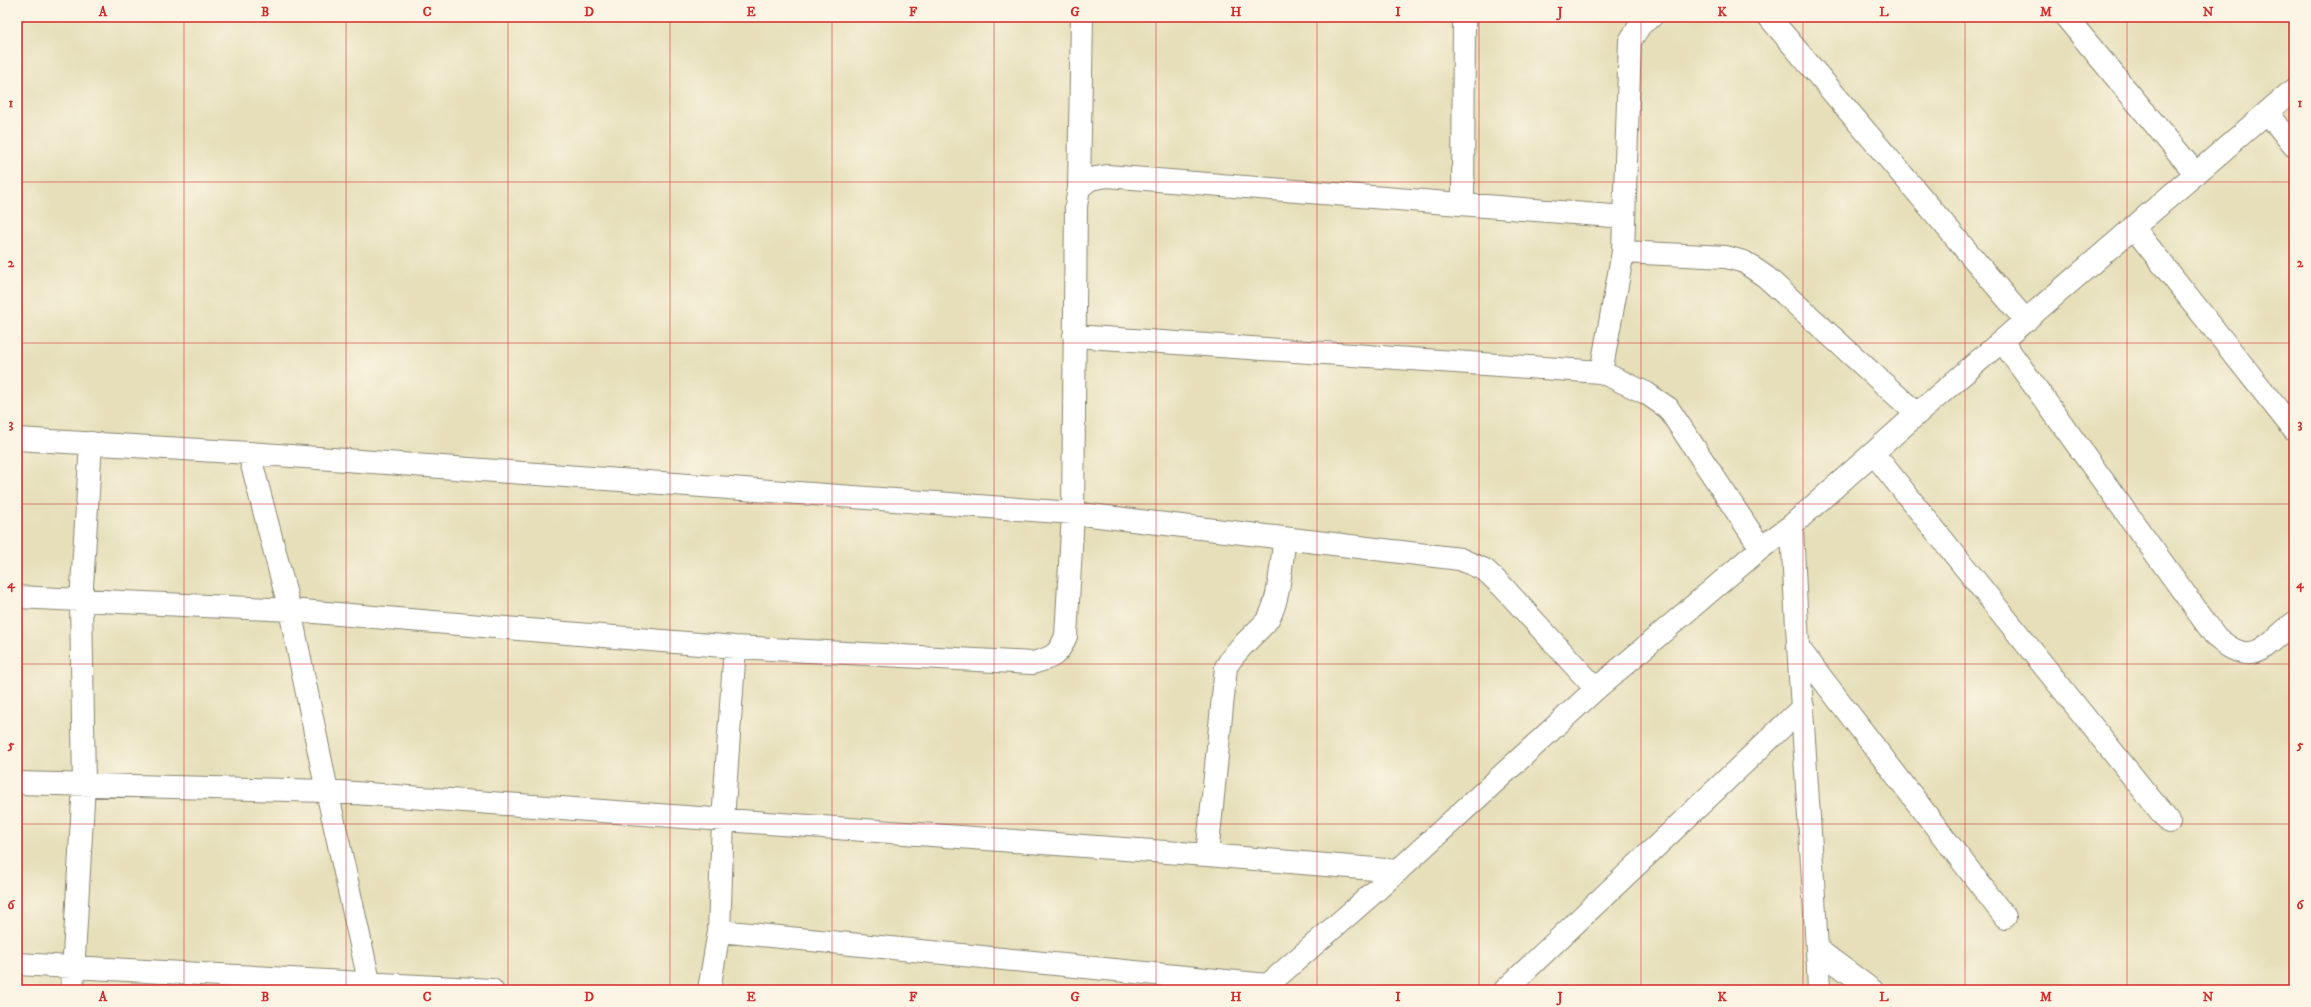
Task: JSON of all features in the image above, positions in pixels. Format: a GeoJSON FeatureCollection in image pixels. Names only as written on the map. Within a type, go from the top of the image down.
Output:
{"type":"FeatureCollection","features":[{"type":"Feature","properties":{"kind":"street"},"geometry":{"type":"LineString","coordinates":[[17,597],[81,602],[290,610],[735,647],[1032,664],[1050,659],[1060,650],[1066,636],[1073,513],[1076,206],[1079,188],[1082,17]]}},
{"type":"Feature","properties":{"kind":"street"},"geometry":{"type":"LineString","coordinates":[[1463,204],[1464,17]]}},
{"type":"Feature","properties":{"kind":"street"},"geometry":{"type":"LineString","coordinates":[[1601,372],[1623,252],[1630,41],[1641,24],[1651,17]]}},
{"type":"Feature","properties":{"kind":"street"},"geometry":{"type":"LineString","coordinates":[[1769,17],[2026,321]]}},
{"type":"Feature","properties":{"kind":"street"},"geometry":{"type":"LineString","coordinates":[[2066,17],[2196,174]]}},
{"type":"Feature","properties":{"kind":"street"},"geometry":{"type":"LineString","coordinates":[[719,931],[1264,987],[1326,936],[1596,690],[1762,548],[1792,525],[2002,340],[2026,321],[2294,89]]}},
{"type":"Feature","properties":{"kind":"street"},"geometry":{"type":"LineString","coordinates":[[2267,112],[2294,146]]}},
{"type":"Feature","properties":{"kind":"street"},"geometry":{"type":"LineString","coordinates":[[1079,188],[1090,179],[1107,176],[1624,217]]}},
{"type":"Feature","properties":{"kind":"street"},"geometry":{"type":"LineString","coordinates":[[2133,227],[2294,430]]}},
{"type":"Feature","properties":{"kind":"street"},"geometry":{"type":"LineString","coordinates":[[1623,252],[1726,257],[1744,262],[1766,277],[1917,414]]}},
{"type":"Feature","properties":{"kind":"street"},"geometry":{"type":"LineString","coordinates":[[1074,336],[1601,372],[1646,393],[1668,408],[1762,548]]}},
{"type":"Feature","properties":{"kind":"street"},"geometry":{"type":"LineString","coordinates":[[2002,340],[2216,637],[2229,648],[2243,654],[2256,653],[2294,623]]}},
{"type":"Feature","properties":{"kind":"street"},"geometry":{"type":"LineString","coordinates":[[17,439],[249,453],[1073,513],[1460,559],[1485,570],[1503,587],[1596,690]]}},
{"type":"Feature","properties":{"kind":"street"},"geometry":{"type":"LineString","coordinates":[[72,990],[84,784],[81,602],[92,444]]}},
{"type":"Feature","properties":{"kind":"street"},"geometry":{"type":"LineString","coordinates":[[249,453],[290,610],[327,791],[371,986]]}},
{"type":"Feature","properties":{"kind":"street"},"geometry":{"type":"LineString","coordinates":[[1874,454],[2169,822]]}},
{"type":"Feature","properties":{"kind":"street"},"geometry":{"type":"LineString","coordinates":[[1792,525],[1797,646],[1803,707],[1819,990]]}},
{"type":"Feature","properties":{"kind":"street"},"geometry":{"type":"LineString","coordinates":[[1207,855],[1226,667],[1233,654],[1265,623],[1273,608],[1285,538]]}},
{"type":"Feature","properties":{"kind":"street"},"geometry":{"type":"LineString","coordinates":[[1797,646],[2005,917]]}},
{"type":"Feature","properties":{"kind":"street"},"geometry":{"type":"LineString","coordinates":[[709,990],[719,931],[723,821],[735,647]]}},
{"type":"Feature","properties":{"kind":"street"},"geometry":{"type":"LineString","coordinates":[[1505,990],[1803,707]]}},
{"type":"Feature","properties":{"kind":"street"},"geometry":{"type":"LineString","coordinates":[[17,783],[327,791],[1207,855],[1398,871]]}},
{"type":"Feature","properties":{"kind":"street"},"geometry":{"type":"LineString","coordinates":[[1817,950],[1872,990]]}},
{"type":"Feature","properties":{"kind":"street"},"geometry":{"type":"LineString","coordinates":[[17,964],[74,968],[191,982],[492,990]]}}]}
